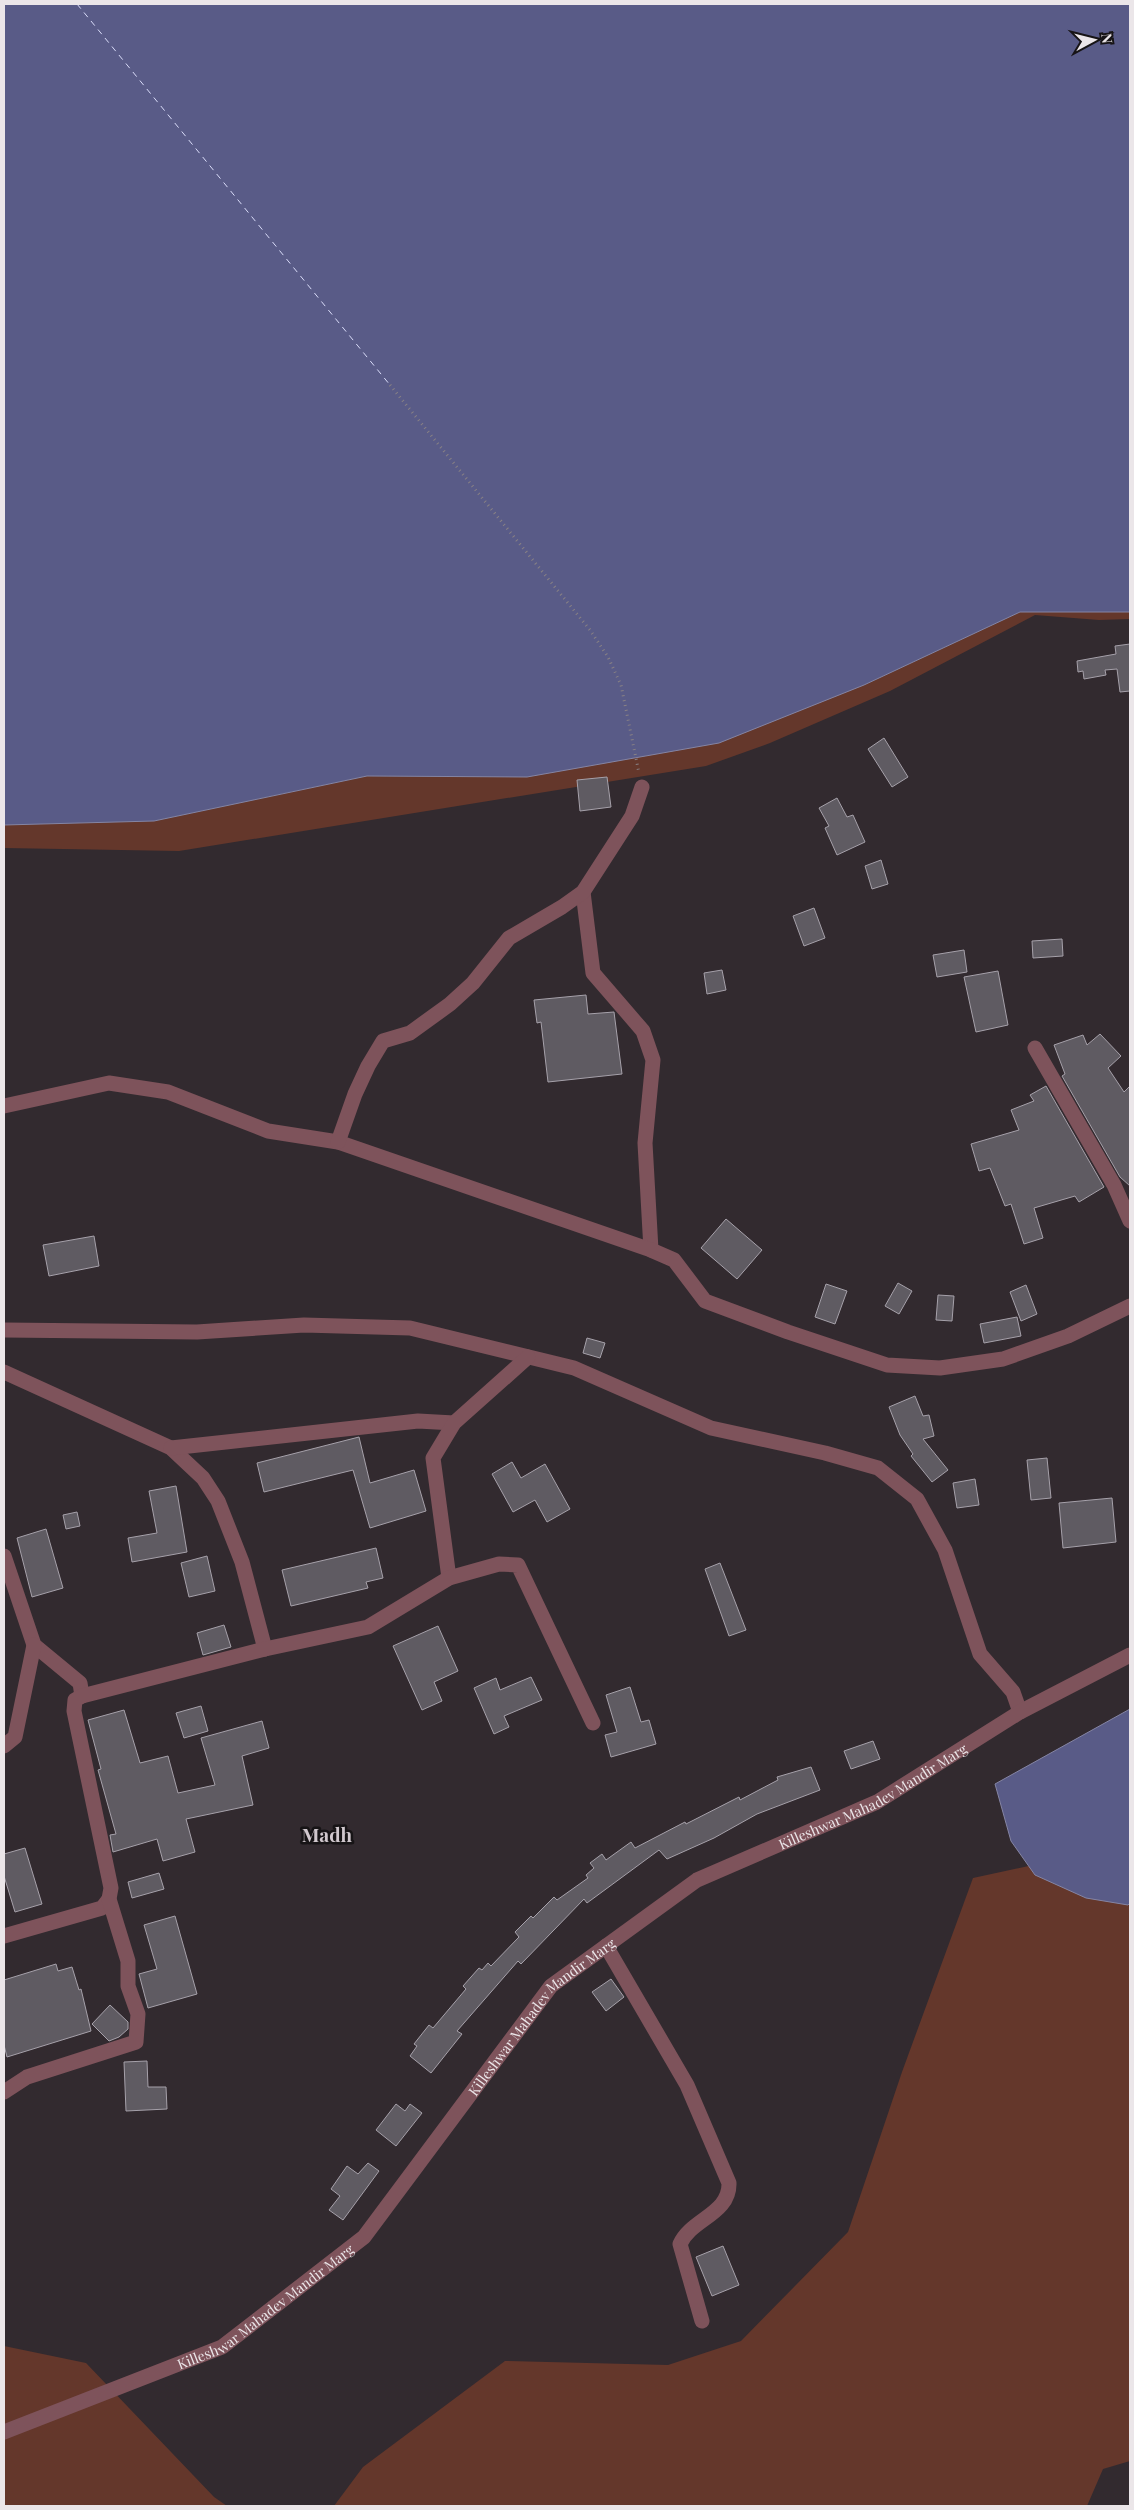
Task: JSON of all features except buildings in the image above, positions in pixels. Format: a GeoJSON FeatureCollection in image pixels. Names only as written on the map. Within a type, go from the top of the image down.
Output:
{"type":"FeatureCollection","features":[{"type":"Feature","properties":{"kind":"street"},"geometry":{"type":"LineString","coordinates":[[338,1142],[355,1094],[368,1066],[383,1042],[410,1032],[450,1004],[473,983],[509,938],[562,908],[583,892],[632,816],[642,787]]}},
{"type":"Feature","properties":{"kind":"street"},"geometry":{"type":"LineString","coordinates":[[583,892],[593,972],[643,1031],[652,1060],[645,1143],[651,1250]]}},
{"type":"Feature","properties":{"kind":"street"},"geometry":{"type":"LineString","coordinates":[[1035,1048],[1114,1185],[1130,1221]]}},
{"type":"Feature","properties":{"kind":"street"},"geometry":{"type":"LineString","coordinates":[[4,1106],[110,1083],[168,1092],[268,1131],[338,1142],[651,1250],[674,1260],[705,1301],[788,1332],[888,1365],[940,1368],[1003,1359],[1068,1336],[1130,1306]]}},
{"type":"Feature","properties":{"kind":"street"},"geometry":{"type":"LineString","coordinates":[[4,1330],[197,1332],[304,1325],[410,1328],[574,1368],[711,1428],[825,1452],[878,1468],[917,1499],[945,1550],[980,1654],[1014,1692],[1020,1712]]}},
{"type":"Feature","properties":{"kind":"street"},"geometry":{"type":"LineString","coordinates":[[449,1578],[433,1458],[454,1423],[528,1357]]}},
{"type":"Feature","properties":{"kind":"street"},"geometry":{"type":"LineString","coordinates":[[4,1372],[171,1448],[203,1478],[218,1501],[242,1562],[265,1649]]}},
{"type":"Feature","properties":{"kind":"street"},"geometry":{"type":"LineString","coordinates":[[171,1448],[418,1421],[454,1423]]}},
{"type":"Feature","properties":{"kind":"street"},"geometry":{"type":"LineString","coordinates":[[4,1556],[34,1645],[15,1737],[4,1746]]}},
{"type":"Feature","properties":{"kind":"street"},"geometry":{"type":"LineString","coordinates":[[4,2092],[27,2077],[136,2042],[138,2014],[128,1986],[128,1961],[109,1899],[111,1888],[74,1711],[75,1700],[82,1696],[265,1649],[368,1627],[449,1578],[498,1564],[518,1565],[593,1724]]}},
{"type":"Feature","properties":{"kind":"street"},"geometry":{"type":"LineString","coordinates":[[34,1645],[80,1683],[82,1696]]}},
{"type":"Feature","properties":{"kind":"street","name":"Killeshwar Mahadev Mandir Marg"},"geometry":{"type":"LineString","coordinates":[[4,2432],[222,2347],[364,2237],[551,1986],[697,1880],[877,1802],[1020,1712],[1130,1655]]}},
{"type":"Feature","properties":{"kind":"street"},"geometry":{"type":"LineString","coordinates":[[4,1936],[102,1908],[109,1899]]}},
{"type":"Feature","properties":{"kind":"street"},"geometry":{"type":"LineString","coordinates":[[606,1946],[687,2085],[729,2183],[730,2194],[723,2205],[684,2235],[680,2244],[702,2322]]}},
{"type":"Feature","properties":{"kind":"path"},"geometry":{"type":"LineString","coordinates":[[390,385],[590,630],[608,657],[621,685],[642,787]]}},
{"type":"Feature","properties":{"kind":"shaded area"},"geometry":{"type":"Polygon","coordinates":[[[1020,612],[1130,612],[1130,619],[1099,620],[1035,615],[890,691],[770,743],[706,766],[179,851],[4,848],[4,825],[154,821],[367,776],[527,777],[864,685],[1020,612]]]}},
{"type":"Feature","properties":{"kind":"shaded area"},"geometry":{"type":"Polygon","coordinates":[[[1130,1844],[1130,2461],[1103,2469],[1087,2506],[334,2506],[363,2467],[505,2361],[668,2365],[741,2341],[848,2232],[902,2072],[973,1878],[1130,1844]]]}},
{"type":"Feature","properties":{"kind":"shaded area"},"geometry":{"type":"Polygon","coordinates":[[[4,2346],[86,2363],[214,2497],[227,2506],[4,2506],[4,2346]]]}},
{"type":"Feature","properties":{"kind":"water"},"geometry":{"type":"Polygon","coordinates":[[[4,4],[1130,4],[1130,612],[1020,612],[864,685],[719,743],[527,777],[367,776],[154,821],[4,825],[4,4]]]}},
{"type":"Feature","properties":{"kind":"water"},"geometry":{"type":"Polygon","coordinates":[[[1130,1709],[1130,1903],[1128,1905],[1086,1898],[1035,1875],[1011,1841],[995,1784],[1130,1709]]]}},
{"type":"Feature","properties":{"kind":"ferry route"},"geometry":{"type":"LineString","coordinates":[[77,4],[390,385]]}},
{"type":"Feature","properties":{"kind":"district","name":"Madh"},"geometry":{"type":"Point","coordinates":[327,1834]}}]}
